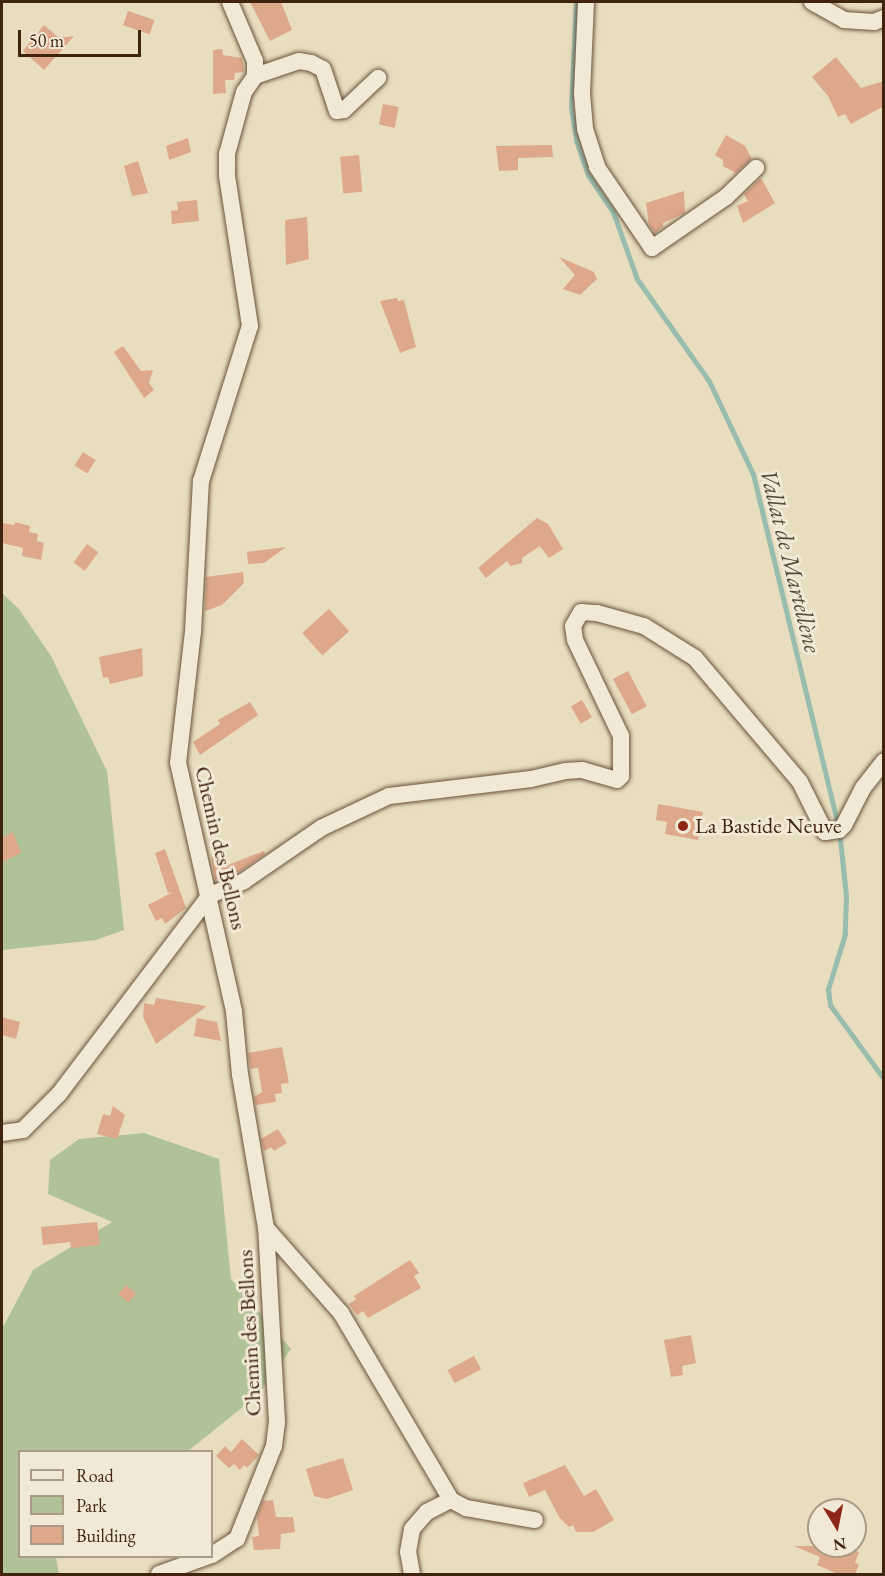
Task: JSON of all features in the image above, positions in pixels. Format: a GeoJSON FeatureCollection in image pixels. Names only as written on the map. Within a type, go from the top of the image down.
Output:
{"type":"FeatureCollection","features":[{"type":"Feature","properties":{"kind":"street"},"geometry":{"type":"LineString","coordinates":[[230,2],[255,61],[255,76],[300,61],[311,63],[323,69],[337,111],[344,110],[378,78]]}},
{"type":"Feature","properties":{"kind":"street"},"geometry":{"type":"LineString","coordinates":[[586,2],[582,94],[585,129],[597,167],[652,248],[726,196],[756,168]]}},
{"type":"Feature","properties":{"kind":"street"},"geometry":{"type":"LineString","coordinates":[[812,2],[844,20],[874,22],[884,18]]}},
{"type":"Feature","properties":{"kind":"street","name":"Chemin des Bellons"},"geometry":{"type":"LineString","coordinates":[[213,1554],[237,1539],[276,1434],[266,1228],[240,1075],[234,1011],[210,895],[178,763],[193,632],[201,481],[250,326],[226,175],[227,154],[244,92],[255,76]]}},
{"type":"Feature","properties":{"kind":"street"},"geometry":{"type":"LineString","coordinates":[[2,1133],[23,1130],[59,1094],[210,895],[244,881],[321,828],[389,796],[531,778],[566,771],[582,770],[617,780],[621,776],[624,756],[621,736],[575,640],[573,626],[581,612],[597,613],[644,626],[695,658],[800,782],[825,832],[839,830],[844,825],[863,788],[884,761]]}},
{"type":"Feature","properties":{"kind":"street"},"geometry":{"type":"LineString","coordinates":[[266,1228],[341,1312],[451,1500],[466,1508],[535,1520]]}},
{"type":"Feature","properties":{"kind":"street"},"geometry":{"type":"LineString","coordinates":[[412,1575],[408,1552],[412,1529],[427,1512],[451,1500]]}},
{"type":"Feature","properties":{"kind":"street","name":"Chemin des Bellons"},"geometry":{"type":"LineString","coordinates":[[159,1575],[205,1558]]}},
{"type":"Feature","properties":{"kind":"green space"},"geometry":{"type":"Polygon","coordinates":[[[2,593],[19,609],[51,656],[107,771],[124,930],[96,940],[2,950],[2,593]]]}},
{"type":"Feature","properties":{"kind":"green space"},"geometry":{"type":"Polygon","coordinates":[[[144,1133],[219,1159],[231,1279],[291,1349],[259,1394],[189,1450],[18,1450],[18,1558],[56,1558],[59,1574],[2,1574],[2,1329],[33,1270],[112,1222],[48,1194],[50,1160],[79,1139],[144,1133]]]}},
{"type":"Feature","properties":{"kind":"building"},"geometry":{"type":"Polygon","coordinates":[[[250,2],[281,2],[292,30],[270,41],[250,2]]]}},
{"type":"Feature","properties":{"kind":"building"},"geometry":{"type":"Polygon","coordinates":[[[128,11],[154,20],[150,34],[123,25],[128,11]]]}},
{"type":"Feature","properties":{"kind":"building"},"geometry":{"type":"Polygon","coordinates":[[[44,25],[59,38],[74,36],[44,70],[23,51],[44,25]]]}},
{"type":"Feature","properties":{"kind":"building"},"geometry":{"type":"Polygon","coordinates":[[[222,49],[223,55],[242,58],[244,72],[235,73],[234,80],[225,80],[226,93],[213,94],[213,50],[222,49]]]}},
{"type":"Feature","properties":{"kind":"building"},"geometry":{"type":"Polygon","coordinates":[[[836,57],[861,88],[884,81],[884,106],[851,124],[845,114],[838,117],[828,96],[812,77],[836,57]]]}},
{"type":"Feature","properties":{"kind":"building"},"geometry":{"type":"Polygon","coordinates":[[[383,104],[399,107],[395,128],[379,125],[383,104]]]}},
{"type":"Feature","properties":{"kind":"building"},"geometry":{"type":"Polygon","coordinates":[[[726,135],[745,146],[752,159],[736,173],[723,166],[723,160],[715,155],[726,135]]]}},
{"type":"Feature","properties":{"kind":"building"},"geometry":{"type":"Polygon","coordinates":[[[188,138],[191,152],[169,160],[166,146],[188,138]]]}},
{"type":"Feature","properties":{"kind":"building"},"geometry":{"type":"Polygon","coordinates":[[[552,145],[553,157],[518,158],[518,170],[499,171],[496,146],[552,145]]]}},
{"type":"Feature","properties":{"kind":"building"},"geometry":{"type":"Polygon","coordinates":[[[359,155],[362,192],[343,194],[340,157],[359,155]]]}},
{"type":"Feature","properties":{"kind":"building"},"geometry":{"type":"Polygon","coordinates":[[[138,161],[148,193],[132,196],[124,166],[138,161]]]}},
{"type":"Feature","properties":{"kind":"building"},"geometry":{"type":"Polygon","coordinates":[[[761,178],[775,203],[743,223],[737,206],[748,201],[744,194],[761,178]]]}},
{"type":"Feature","properties":{"kind":"building"},"geometry":{"type":"Polygon","coordinates":[[[684,191],[685,213],[663,223],[663,227],[655,233],[649,225],[646,203],[684,191]]]}},
{"type":"Feature","properties":{"kind":"building"},"geometry":{"type":"Polygon","coordinates":[[[197,200],[199,221],[172,224],[171,211],[178,210],[177,202],[197,200]]]}},
{"type":"Feature","properties":{"kind":"building"},"geometry":{"type":"Polygon","coordinates":[[[307,217],[309,259],[286,265],[285,220],[307,217]]]}},
{"type":"Feature","properties":{"kind":"building"},"geometry":{"type":"Polygon","coordinates":[[[559,257],[594,272],[597,279],[580,295],[563,289],[575,275],[559,257]]]}},
{"type":"Feature","properties":{"kind":"building"},"geometry":{"type":"Polygon","coordinates":[[[397,298],[398,301],[404,300],[416,347],[400,353],[380,301],[397,298]]]}},
{"type":"Feature","properties":{"kind":"building"},"geometry":{"type":"Polygon","coordinates":[[[123,346],[141,371],[153,370],[149,383],[154,390],[144,398],[114,352],[123,346]]]}},
{"type":"Feature","properties":{"kind":"building"},"geometry":{"type":"Polygon","coordinates":[[[83,452],[96,460],[87,474],[75,466],[83,452]]]}},
{"type":"Feature","properties":{"kind":"building"},"geometry":{"type":"Polygon","coordinates":[[[537,518],[548,524],[563,549],[549,558],[540,546],[522,558],[522,563],[510,566],[507,561],[486,578],[478,568],[537,518]]]}},
{"type":"Feature","properties":{"kind":"building"},"geometry":{"type":"Polygon","coordinates":[[[15,522],[30,526],[29,532],[38,534],[37,541],[44,543],[41,560],[22,556],[23,548],[2,543],[2,523],[14,525],[15,522]]]}},
{"type":"Feature","properties":{"kind":"building"},"geometry":{"type":"Polygon","coordinates":[[[87,544],[98,552],[85,571],[73,563],[87,544]]]}},
{"type":"Feature","properties":{"kind":"building"},"geometry":{"type":"Polygon","coordinates":[[[286,547],[264,563],[248,564],[247,552],[286,547]]]}},
{"type":"Feature","properties":{"kind":"building"},"geometry":{"type":"Polygon","coordinates":[[[243,572],[244,583],[222,605],[205,611],[206,577],[243,572]]]}},
{"type":"Feature","properties":{"kind":"building"},"geometry":{"type":"Polygon","coordinates":[[[329,609],[349,631],[322,655],[302,633],[329,609]]]}},
{"type":"Feature","properties":{"kind":"building"},"geometry":{"type":"Polygon","coordinates":[[[142,648],[143,676],[110,684],[108,677],[103,678],[99,657],[142,648]]]}},
{"type":"Feature","properties":{"kind":"building"},"geometry":{"type":"Polygon","coordinates":[[[628,671],[647,706],[632,714],[613,679],[628,671]]]}},
{"type":"Feature","properties":{"kind":"building"},"geometry":{"type":"Polygon","coordinates":[[[582,700],[592,717],[581,724],[571,706],[582,700]]]}},
{"type":"Feature","properties":{"kind":"building"},"geometry":{"type":"Polygon","coordinates":[[[250,702],[258,715],[200,755],[193,742],[220,724],[218,720],[250,702]]]}},
{"type":"Feature","properties":{"kind":"building","name":"La Bastide Neuve"},"geometry":{"type":"Polygon","coordinates":[[[658,804],[703,812],[698,840],[665,834],[667,822],[656,820],[658,804]]]}},
{"type":"Feature","properties":{"kind":"building"},"geometry":{"type":"Polygon","coordinates":[[[13,832],[21,853],[2,862],[2,838],[13,832]]]}},
{"type":"Feature","properties":{"kind":"building"},"geometry":{"type":"Polygon","coordinates":[[[165,849],[186,908],[165,924],[162,918],[156,921],[148,905],[173,892],[168,893],[155,853],[165,849]]]}},
{"type":"Feature","properties":{"kind":"building"},"geometry":{"type":"Polygon","coordinates":[[[264,851],[265,854],[239,872],[215,880],[211,857],[227,854],[228,865],[264,851]]]}},
{"type":"Feature","properties":{"kind":"building"},"geometry":{"type":"Polygon","coordinates":[[[156,998],[207,1006],[156,1044],[143,1017],[144,1003],[154,1005],[156,998]]]}},
{"type":"Feature","properties":{"kind":"building"},"geometry":{"type":"Polygon","coordinates":[[[2,1017],[20,1022],[16,1039],[2,1035],[2,1017]]]}},
{"type":"Feature","properties":{"kind":"building"},"geometry":{"type":"Polygon","coordinates":[[[197,1018],[217,1022],[221,1041],[194,1036],[197,1018]]]}},
{"type":"Feature","properties":{"kind":"building"},"geometry":{"type":"Polygon","coordinates":[[[282,1047],[289,1083],[281,1084],[282,1093],[275,1094],[276,1102],[256,1105],[254,1097],[262,1092],[258,1068],[251,1069],[248,1053],[282,1047]]]}},
{"type":"Feature","properties":{"kind":"building"},"geometry":{"type":"Polygon","coordinates":[[[113,1106],[125,1115],[117,1139],[97,1134],[103,1114],[110,1116],[113,1106]]]}},
{"type":"Feature","properties":{"kind":"building"},"geometry":{"type":"Polygon","coordinates":[[[278,1129],[287,1143],[274,1151],[271,1147],[264,1151],[261,1139],[278,1129]]]}},
{"type":"Feature","properties":{"kind":"building"},"geometry":{"type":"Polygon","coordinates":[[[97,1222],[100,1245],[71,1248],[70,1242],[43,1245],[41,1227],[97,1222]]]}},
{"type":"Feature","properties":{"kind":"building"},"geometry":{"type":"Polygon","coordinates":[[[410,1260],[419,1273],[414,1276],[421,1288],[368,1318],[363,1311],[357,1315],[349,1304],[356,1299],[354,1296],[410,1260]]]}},
{"type":"Feature","properties":{"kind":"building"},"geometry":{"type":"Polygon","coordinates":[[[126,1285],[136,1293],[129,1303],[118,1294],[126,1285]]]}},
{"type":"Feature","properties":{"kind":"building"},"geometry":{"type":"Polygon","coordinates":[[[691,1335],[696,1363],[682,1366],[683,1375],[671,1377],[664,1340],[691,1335]]]}},
{"type":"Feature","properties":{"kind":"building"},"geometry":{"type":"Polygon","coordinates":[[[474,1356],[481,1369],[455,1383],[448,1370],[474,1356]]]}},
{"type":"Feature","properties":{"kind":"building"},"geometry":{"type":"Polygon","coordinates":[[[242,1439],[259,1455],[247,1468],[244,1465],[240,1470],[234,1464],[229,1468],[216,1456],[225,1446],[231,1452],[242,1439]]]}},
{"type":"Feature","properties":{"kind":"building"},"geometry":{"type":"Polygon","coordinates":[[[343,1458],[353,1490],[327,1499],[314,1496],[306,1469],[343,1458]]]}},
{"type":"Feature","properties":{"kind":"building"},"geometry":{"type":"Polygon","coordinates":[[[565,1465],[584,1496],[596,1489],[614,1520],[593,1532],[576,1532],[573,1525],[569,1527],[559,1517],[545,1490],[529,1497],[523,1483],[565,1465]]]}},
{"type":"Feature","properties":{"kind":"building"},"geometry":{"type":"Polygon","coordinates":[[[273,1500],[276,1517],[293,1517],[295,1532],[281,1534],[280,1549],[254,1550],[252,1537],[259,1536],[257,1517],[263,1501],[273,1500]]]}},
{"type":"Feature","properties":{"kind":"building"},"geometry":{"type":"Polygon","coordinates":[[[794,1546],[807,1546],[807,1552],[794,1546]]]}},
{"type":"Feature","properties":{"kind":"building"},"geometry":{"type":"Polygon","coordinates":[[[820,1558],[857,1558],[855,1563],[859,1564],[855,1575],[840,1575],[817,1565],[820,1558]]]}},
{"type":"Feature","properties":{"kind":"waterway","name":"Vallat de Martellène"},"geometry":{"type":"LineString","coordinates":[[576,2],[571,107],[577,143],[588,175],[613,212],[637,279],[709,381],[753,474],[839,830],[846,896],[845,934],[828,989],[830,1005],[884,1079]]}},
{"type":"Feature","properties":{"kind":"place","name":"La Bastide Neuve"},"geometry":{"type":"Point","coordinates":[683,826]}}]}
